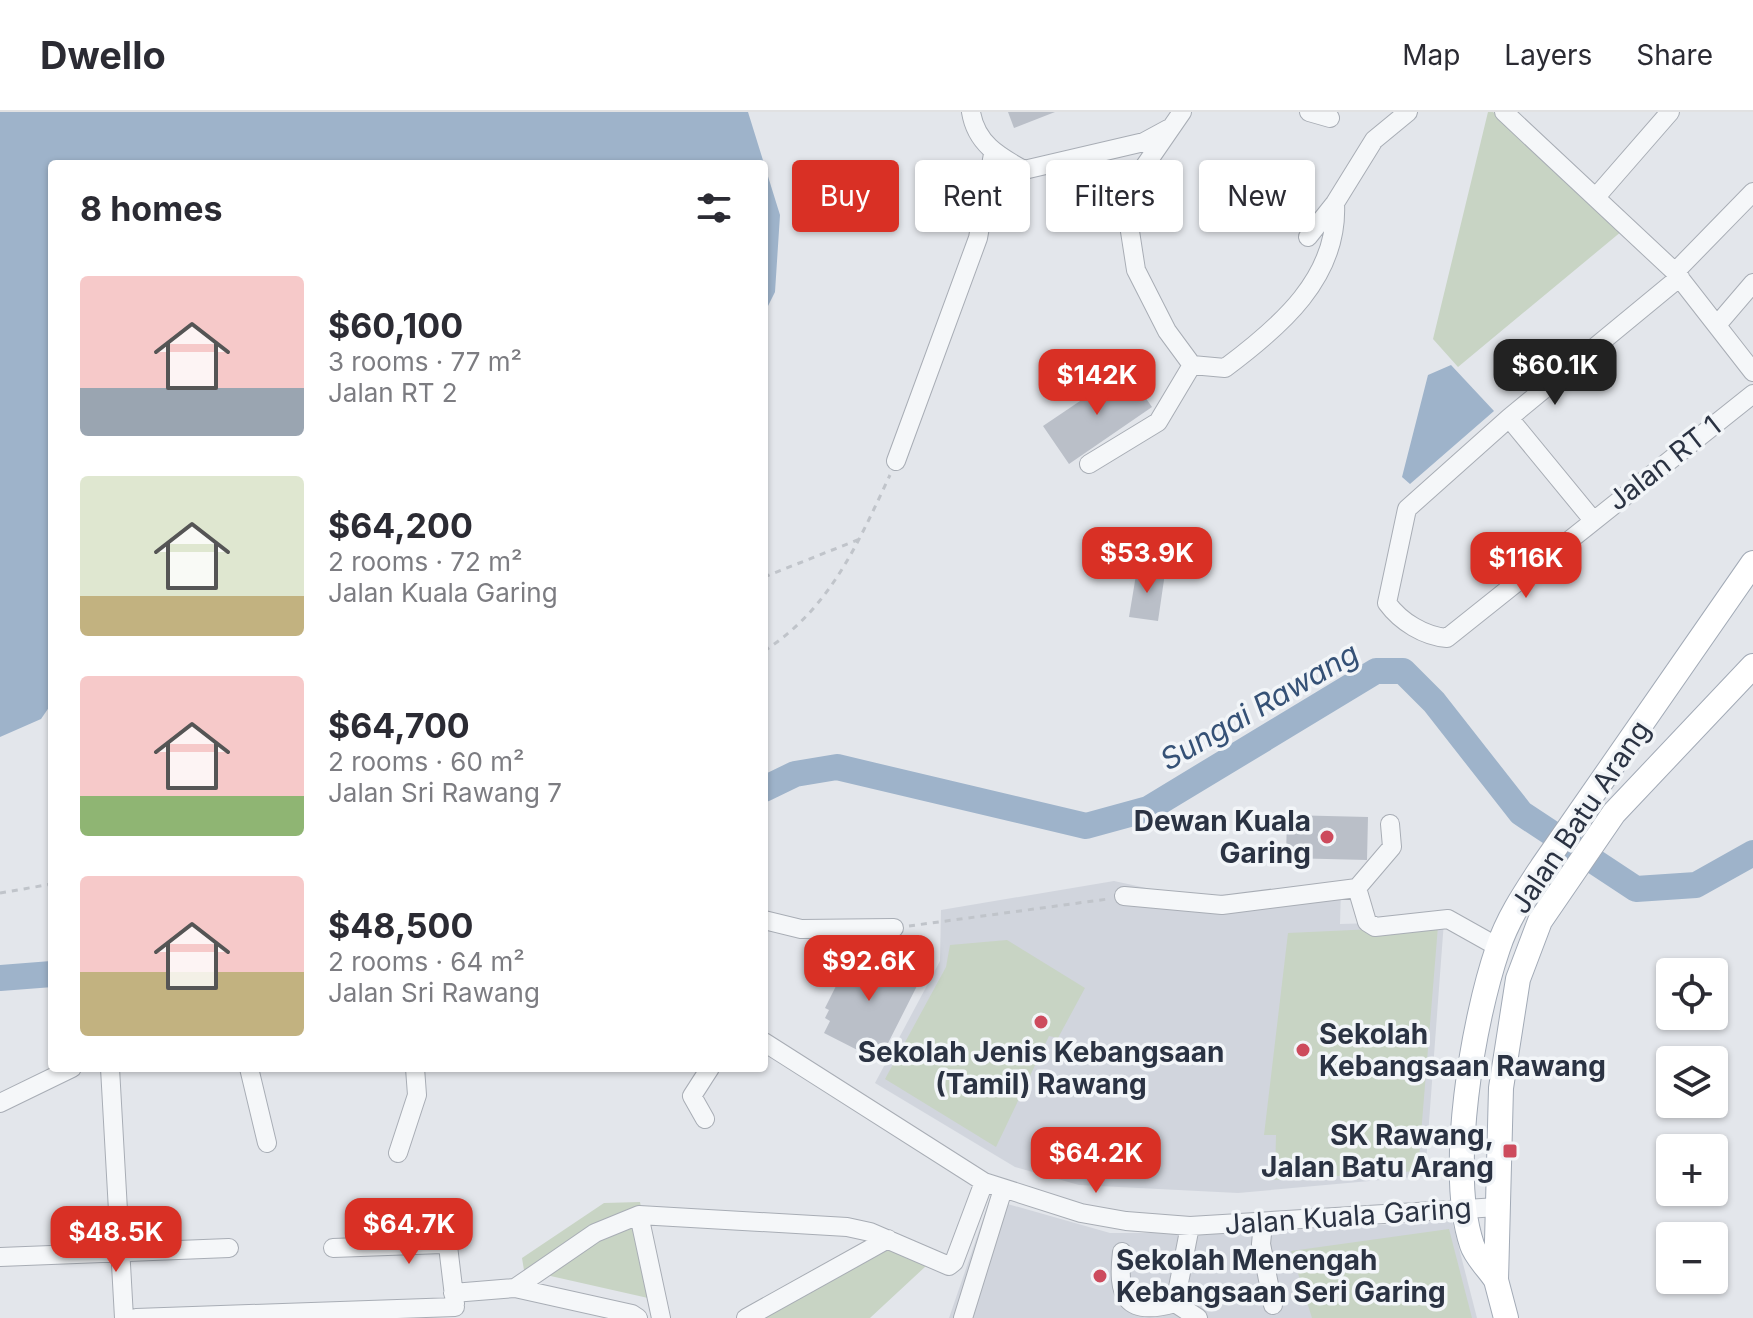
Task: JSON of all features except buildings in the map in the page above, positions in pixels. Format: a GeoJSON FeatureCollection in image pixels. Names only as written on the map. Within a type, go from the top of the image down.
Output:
{"type":"FeatureCollection","features":[{"type":"Feature","properties":{"kind":"main road","name":"Jalan Batu Arang"},"geometry":{"type":"LineString","coordinates":[[1496,1280],[1473,1247],[1464,1207],[1463,1144],[1480,1016],[1498,947],[1517,905],[1542,867],[1753,563]]}},
{"type":"Feature","properties":{"kind":"main road","name":"Jalan Batu Arang"},"geometry":{"type":"LineString","coordinates":[[1506,1318],[1496,1280],[1501,1088],[1516,992],[1540,921],[1614,813],[1725,700],[1753,666]]}},
{"type":"Feature","properties":{"kind":"street"},"geometry":{"type":"LineString","coordinates":[[971,112],[974,127],[993,154],[1024,170],[1049,167],[1144,142],[1177,119]]}},
{"type":"Feature","properties":{"kind":"street"},"geometry":{"type":"LineString","coordinates":[[1309,112],[1330,118]]}},
{"type":"Feature","properties":{"kind":"street"},"geometry":{"type":"LineString","coordinates":[[1308,237],[1335,203],[1374,140],[1408,112]]}},
{"type":"Feature","properties":{"kind":"street"},"geometry":{"type":"LineString","coordinates":[[1596,197],[1670,112]]}},
{"type":"Feature","properties":{"kind":"street"},"geometry":{"type":"LineString","coordinates":[[1508,113],[1678,274],[1753,372]]}},
{"type":"Feature","properties":{"kind":"street"},"geometry":{"type":"LineString","coordinates":[[1177,119],[1142,170],[1127,212],[1136,270],[1167,331],[1192,365],[1225,368],[1269,335],[1305,297],[1329,253],[1336,226],[1335,203]]}},
{"type":"Feature","properties":{"kind":"street"},"geometry":{"type":"LineString","coordinates":[[896,461],[978,238],[993,154]]}},
{"type":"Feature","properties":{"kind":"street"},"geometry":{"type":"LineString","coordinates":[[1592,519],[1509,418],[1678,274],[1753,192]]}},
{"type":"Feature","properties":{"kind":"street"},"geometry":{"type":"LineString","coordinates":[[1717,325],[1753,283]]}},
{"type":"Feature","properties":{"kind":"street"},"geometry":{"type":"LineString","coordinates":[[1089,464],[1158,422],[1192,365]]}},
{"type":"Feature","properties":{"kind":"street","name":"Jalan RT 1"},"geometry":{"type":"LineString","coordinates":[[1509,418],[1407,509],[1387,603],[1397,616],[1432,637],[1447,638],[1592,519],[1753,394]]}},
{"type":"Feature","properties":{"kind":"street"},"geometry":{"type":"LineString","coordinates":[[1714,618],[1753,552]]}},
{"type":"Feature","properties":{"kind":"street"},"geometry":{"type":"LineString","coordinates":[[1124,896],[1222,905],[1357,888],[1392,847],[1390,824]]}},
{"type":"Feature","properties":{"kind":"street"},"geometry":{"type":"LineString","coordinates":[[1357,888],[1367,922],[1375,927],[1448,919],[1498,947]]}},
{"type":"Feature","properties":{"kind":"street"},"geometry":{"type":"LineString","coordinates":[[768,921],[801,929],[894,928]]}},
{"type":"Feature","properties":{"kind":"street","name":"Jalan Kuala Garing"},"geometry":{"type":"LineString","coordinates":[[768,1045],[984,1182],[1081,1213],[1126,1221],[1190,1226],[1498,1207]]}},
{"type":"Feature","properties":{"kind":"street"},"geometry":{"type":"LineString","coordinates":[[0,1103],[64,1072]]}},
{"type":"Feature","properties":{"kind":"street"},"geometry":{"type":"LineString","coordinates":[[110,1072],[124,1318]]}},
{"type":"Feature","properties":{"kind":"street"},"geometry":{"type":"LineString","coordinates":[[250,1072],[267,1143]]}},
{"type":"Feature","properties":{"kind":"street"},"geometry":{"type":"LineString","coordinates":[[398,1153],[417,1095],[415,1072]]}},
{"type":"Feature","properties":{"kind":"street"},"geometry":{"type":"LineString","coordinates":[[705,1119],[692,1096],[707,1072]]}},
{"type":"Feature","properties":{"kind":"street"},"geometry":{"type":"LineString","coordinates":[[136,1318],[455,1306],[515,1288],[595,1233],[639,1215],[811,1222],[859,1229],[949,1266],[954,1262],[984,1182]]}},
{"type":"Feature","properties":{"kind":"street"},"geometry":{"type":"LineString","coordinates":[[963,1318],[1003,1189]]}},
{"type":"Feature","properties":{"kind":"street"},"geometry":{"type":"LineString","coordinates":[[639,1215],[661,1318]]}},
{"type":"Feature","properties":{"kind":"street"},"geometry":{"type":"LineString","coordinates":[[1263,1223],[1261,1244],[1273,1305]]}},
{"type":"Feature","properties":{"kind":"street"},"geometry":{"type":"LineString","coordinates":[[1175,1303],[1190,1226]]}},
{"type":"Feature","properties":{"kind":"street"},"geometry":{"type":"LineString","coordinates":[[746,1318],[888,1239]]}},
{"type":"Feature","properties":{"kind":"street"},"geometry":{"type":"LineString","coordinates":[[333,1248],[448,1246],[455,1306]]}},
{"type":"Feature","properties":{"kind":"street"},"geometry":{"type":"LineString","coordinates":[[0,1257],[229,1248]]}},
{"type":"Feature","properties":{"kind":"street"},"geometry":{"type":"LineString","coordinates":[[1122,1252],[1121,1295],[1128,1308],[1145,1315],[1175,1303]]}},
{"type":"Feature","properties":{"kind":"street"},"geometry":{"type":"LineString","coordinates":[[515,1288],[578,1311],[632,1314],[638,1318]]}},
{"type":"Feature","properties":{"kind":"street"},"geometry":{"type":"LineString","coordinates":[[1175,1303],[1198,1318]]}},
{"type":"Feature","properties":{"kind":"path"},"geometry":{"type":"LineString","coordinates":[[768,648],[818,607],[860,539],[896,461]]}},
{"type":"Feature","properties":{"kind":"path"},"geometry":{"type":"LineString","coordinates":[[768,575],[860,539]]}},
{"type":"Feature","properties":{"kind":"path"},"geometry":{"type":"LineString","coordinates":[[0,893],[48,885]]}},
{"type":"Feature","properties":{"kind":"path"},"geometry":{"type":"LineString","coordinates":[[894,928],[1124,896]]}},
{"type":"Feature","properties":{"kind":"shaded area"},"geometry":{"type":"Polygon","coordinates":[[[1114,881],[1188,897],[1341,887],[1340,924],[1444,921],[1425,1176],[1238,1193],[1079,1185],[1015,1167],[875,1083],[940,961],[941,910],[1114,881]]]}},
{"type":"Feature","properties":{"kind":"shaded area"},"geometry":{"type":"Polygon","coordinates":[[[990,1199],[1110,1233],[1238,1233],[1452,1221],[1477,1318],[949,1318],[990,1199]]]}},
{"type":"Feature","properties":{"kind":"green space"},"geometry":{"type":"Polygon","coordinates":[[[1488,112],[1493,112],[1622,231],[1458,367],[1433,339],[1488,112]]]}},
{"type":"Feature","properties":{"kind":"green space"},"geometry":{"type":"Polygon","coordinates":[[[1438,926],[1418,1171],[1275,1180],[1276,1135],[1264,1135],[1288,933],[1438,926]]]}},
{"type":"Feature","properties":{"kind":"green space"},"geometry":{"type":"Polygon","coordinates":[[[1007,940],[1085,988],[1058,1038],[1049,1036],[996,1147],[885,1079],[946,967],[950,945],[1007,940]]]}},
{"type":"Feature","properties":{"kind":"green space"},"geometry":{"type":"Polygon","coordinates":[[[640,1202],[663,1318],[652,1318],[648,1298],[524,1270],[522,1258],[604,1203],[640,1202]]]}},
{"type":"Feature","properties":{"kind":"green space"},"geometry":{"type":"Polygon","coordinates":[[[1449,1229],[1472,1318],[1312,1318],[1291,1251],[1449,1229]]]}},
{"type":"Feature","properties":{"kind":"green space"},"geometry":{"type":"Polygon","coordinates":[[[883,1244],[926,1266],[870,1318],[750,1318],[883,1244]]]}},
{"type":"Feature","properties":{"kind":"water"},"geometry":{"type":"Polygon","coordinates":[[[0,112],[748,112],[763,160],[48,160],[48,709],[41,719],[0,737],[0,112]]]}},
{"type":"Feature","properties":{"kind":"water"},"geometry":{"type":"Polygon","coordinates":[[[768,176],[780,215],[775,292],[768,306],[768,176]]]}},
{"type":"Feature","properties":{"kind":"water"},"geometry":{"type":"Polygon","coordinates":[[[1451,365],[1494,411],[1410,484],[1402,477],[1428,375],[1451,365]]]}},
{"type":"Feature","properties":{"kind":"waterway","name":"Sungai Rawang"},"geometry":{"type":"LineString","coordinates":[[768,787],[795,774],[837,767],[1086,826],[1148,809],[1376,671],[1403,671],[1434,702],[1521,813],[1636,889],[1696,885],[1753,853]]}},
{"type":"Feature","properties":{"kind":"waterway","name":"Sungai Rawang"},"geometry":{"type":"LineString","coordinates":[[0,978],[48,974]]}},
{"type":"Feature","properties":{"kind":"place","name":"Dewan Kuala Garing"},"geometry":{"type":"Point","coordinates":[1327,837]}},
{"type":"Feature","properties":{"kind":"place","name":"Sekolah Jenis Kebangsaan (Tamil) Rawang"},"geometry":{"type":"Point","coordinates":[1041,1022]}},
{"type":"Feature","properties":{"kind":"place","name":"Sekolah Kebangsaan Rawang"},"geometry":{"type":"Point","coordinates":[1303,1050]}},
{"type":"Feature","properties":{"kind":"place","name":"SK Rawang, Jalan Batu Arang"},"geometry":{"type":"Point","coordinates":[1510,1151]}},
{"type":"Feature","properties":{"kind":"place","name":"Sekolah Menengah Kebangsaan Seri Garing"},"geometry":{"type":"Point","coordinates":[1100,1276]}}]}
